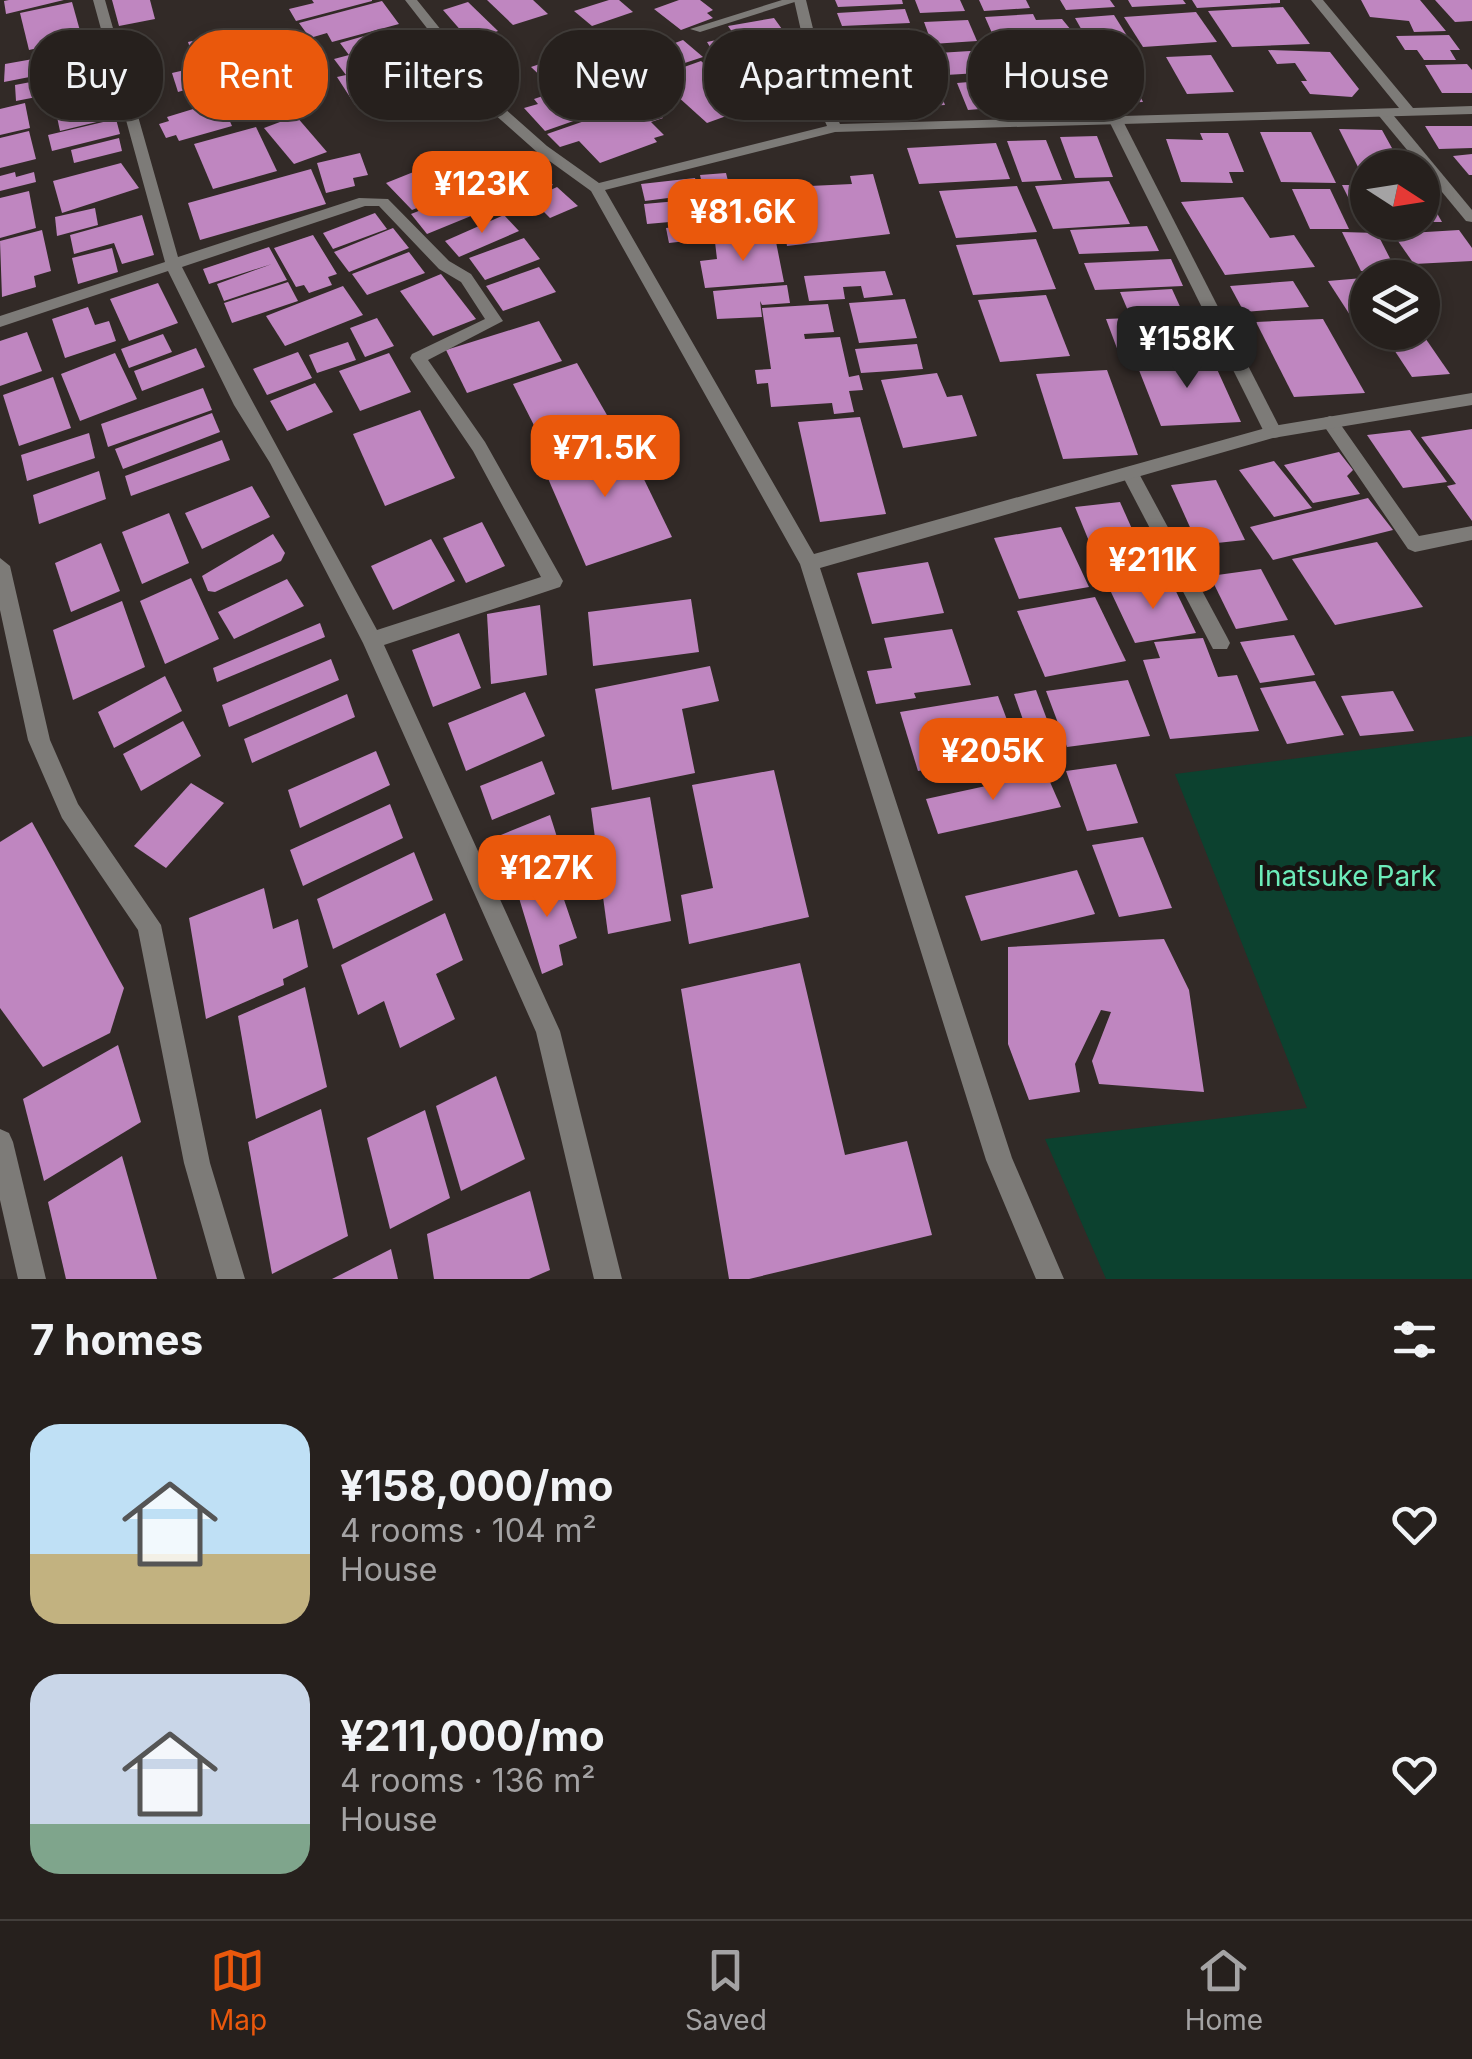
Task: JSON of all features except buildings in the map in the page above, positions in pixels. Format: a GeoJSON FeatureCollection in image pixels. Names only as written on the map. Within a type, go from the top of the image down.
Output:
{"type":"FeatureCollection","features":[{"type":"Feature","properties":{"kind":"street"},"geometry":{"type":"LineString","coordinates":[[99,0],[172,265],[372,640],[548,1031],[608,1279]]}},
{"type":"Feature","properties":{"kind":"street"},"geometry":{"type":"LineString","coordinates":[[411,0],[498,110],[542,149],[597,188],[808,563],[1000,1160],[1050,1279]]}},
{"type":"Feature","properties":{"kind":"street"},"geometry":{"type":"LineString","coordinates":[[696,29],[797,0],[825,106],[835,128]]}},
{"type":"Feature","properties":{"kind":"street"},"geometry":{"type":"LineString","coordinates":[[1317,0],[1409,112]]}},
{"type":"Feature","properties":{"kind":"street"},"geometry":{"type":"LineString","coordinates":[[597,188],[835,128],[1472,110]]}},
{"type":"Feature","properties":{"kind":"street"},"geometry":{"type":"LineString","coordinates":[[1384,113],[1471,218]]}},
{"type":"Feature","properties":{"kind":"street"},"geometry":{"type":"LineString","coordinates":[[1116,121],[1272,432]]}},
{"type":"Feature","properties":{"kind":"street"},"geometry":{"type":"LineString","coordinates":[[0,322],[364,201],[383,202],[444,265],[466,278],[495,321],[418,358],[480,447],[553,580],[372,640]]}},
{"type":"Feature","properties":{"kind":"street"},"geometry":{"type":"LineString","coordinates":[[808,563],[1272,432],[1472,399]]}},
{"type":"Feature","properties":{"kind":"street"},"geometry":{"type":"LineString","coordinates":[[1330,422],[1415,544],[1472,533]]}},
{"type":"Feature","properties":{"kind":"street"},"geometry":{"type":"LineString","coordinates":[[1130,473],[1220,643]]}},
{"type":"Feature","properties":{"kind":"street"},"geometry":{"type":"LineString","coordinates":[[0,566],[39,740],[70,811],[149,925],[197,1163],[231,1279]]}},
{"type":"Feature","properties":{"kind":"street"},"geometry":{"type":"LineString","coordinates":[[0,1142],[32,1279]]}},
{"type":"Feature","properties":{"kind":"green space","name":"Inatsuke Park"},"geometry":{"type":"Polygon","coordinates":[[[1472,736],[1472,1279],[1106,1279],[1045,1139],[1307,1108],[1175,774],[1472,736]]]}}]}
